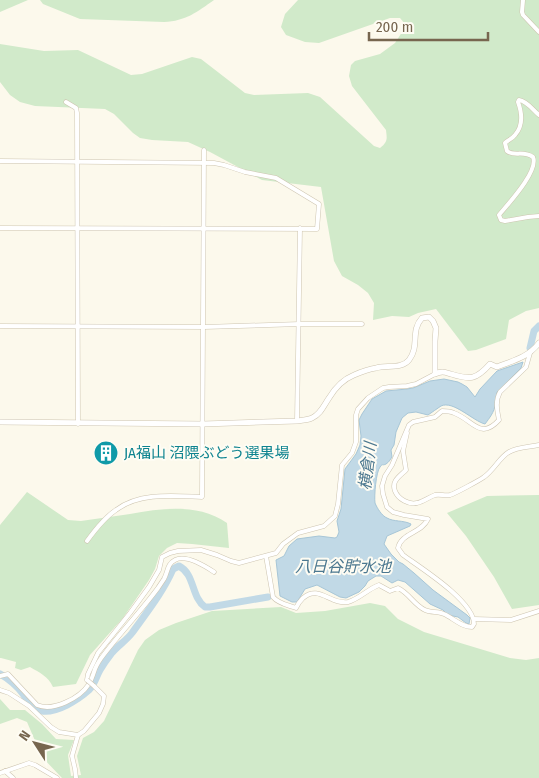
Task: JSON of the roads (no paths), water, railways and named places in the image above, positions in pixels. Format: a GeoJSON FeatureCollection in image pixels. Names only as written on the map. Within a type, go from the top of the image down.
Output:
{"type":"FeatureCollection","features":[{"type":"Feature","properties":{"kind":"street"},"geometry":{"type":"LineString","coordinates":[[523,0],[523,15],[539,32]]}},
{"type":"Feature","properties":{"kind":"street"},"geometry":{"type":"LineString","coordinates":[[538,164],[536,159],[527,154],[508,153],[505,143],[517,134],[521,124],[519,100],[522,100],[539,114]]}},
{"type":"Feature","properties":{"kind":"street"},"geometry":{"type":"LineString","coordinates":[[66,102],[76,108],[78,113],[78,424]]}},
{"type":"Feature","properties":{"kind":"street"},"geometry":{"type":"LineString","coordinates":[[87,541],[115,510],[135,500],[148,497],[202,497],[204,150]]}},
{"type":"Feature","properties":{"kind":"street"},"geometry":{"type":"LineString","coordinates":[[0,161],[204,162],[276,178],[319,204],[317,229],[0,228]]}},
{"type":"Feature","properties":{"kind":"street"},"geometry":{"type":"LineString","coordinates":[[533,180],[499,215],[501,220],[505,221],[539,216]]}},
{"type":"Feature","properties":{"kind":"street"},"geometry":{"type":"LineString","coordinates":[[297,421],[300,228]]}},
{"type":"Feature","properties":{"kind":"street"},"geometry":{"type":"LineString","coordinates":[[0,422],[203,424],[297,421],[312,418],[320,412],[337,387],[353,375],[377,367],[402,365],[408,361],[416,343],[415,330],[422,318],[428,318],[433,321],[436,328],[434,341],[435,374]]}},
{"type":"Feature","properties":{"kind":"street"},"geometry":{"type":"LineString","coordinates":[[0,326],[204,327],[362,324]]}},
{"type":"Feature","properties":{"kind":"street"},"geometry":{"type":"LineString","coordinates":[[76,778],[72,756],[78,735],[99,714],[104,696],[87,680],[88,674],[98,653],[149,587],[159,570],[162,557],[178,551],[201,550],[240,563],[276,553],[283,544],[298,533],[324,526],[335,516],[342,465],[352,453],[356,442],[356,415],[358,409],[368,398],[383,388],[416,384],[442,371],[470,379],[484,371],[490,364],[497,367],[530,352],[539,343]]}},
{"type":"Feature","properties":{"kind":"street"},"geometry":{"type":"LineString","coordinates":[[266,556],[273,597],[284,605],[296,608],[306,595],[312,593],[321,594],[342,603],[350,601],[372,587],[379,585],[390,591],[398,588],[403,590],[425,610],[444,614],[467,627],[472,627],[474,618],[464,603],[403,555],[398,548],[399,543],[403,539],[426,524],[428,519],[393,512],[388,507],[382,494],[382,486],[407,428],[412,422],[435,417],[442,411],[456,413],[473,426],[483,429],[493,427],[499,420],[497,396],[526,367],[530,352]]}},
{"type":"Feature","properties":{"kind":"street"},"geometry":{"type":"LineString","coordinates":[[407,428],[403,450],[406,470],[397,478],[394,483],[394,490],[396,495],[403,501],[410,503],[418,503],[434,495],[450,495],[457,492],[483,478],[509,452],[539,445]]}},
{"type":"Feature","properties":{"kind":"street"},"geometry":{"type":"LineString","coordinates":[[0,676],[8,674],[36,705],[42,707],[65,703],[88,686],[103,655],[158,588],[170,564],[180,558],[192,560],[214,572]]}},
{"type":"Feature","properties":{"kind":"street"},"geometry":{"type":"LineString","coordinates":[[474,618],[511,620],[539,611]]}},
{"type":"Feature","properties":{"kind":"street"},"geometry":{"type":"LineString","coordinates":[[0,690],[9,693],[29,706],[59,732],[78,735]]}},
{"type":"Feature","properties":{"kind":"street"},"geometry":{"type":"LineString","coordinates":[[2,772],[29,763],[56,778]]}},
{"type":"Feature","properties":{"kind":"street"},"geometry":{"type":"LineString","coordinates":[[2,772],[14,778]]}},
{"type":"Feature","properties":{"kind":"water","name":"八日谷貯水池"},"geometry":{"type":"Polygon","coordinates":[[[523,362],[521,368],[497,392],[494,409],[485,424],[457,408],[446,405],[441,406],[428,415],[416,412],[408,413],[402,418],[396,432],[394,445],[391,450],[392,457],[385,465],[381,466],[377,474],[375,503],[378,509],[383,516],[411,524],[387,536],[384,544],[399,562],[467,615],[470,618],[469,624],[458,617],[448,615],[443,610],[430,604],[405,582],[398,580],[392,583],[381,576],[376,576],[368,581],[359,592],[346,598],[340,597],[317,585],[305,589],[297,602],[292,602],[280,596],[276,560],[284,556],[289,546],[297,539],[319,536],[337,537],[339,532],[337,521],[341,509],[345,469],[360,445],[359,420],[372,399],[386,391],[413,388],[430,381],[444,379],[462,384],[475,397],[497,371],[523,362]]]}},
{"type":"Feature","properties":{"kind":"waterway","name":"横倉川"},"geometry":{"type":"LineString","coordinates":[[530,348],[534,331],[539,326]]}},
{"type":"Feature","properties":{"kind":"waterway","name":"横倉川"},"geometry":{"type":"LineString","coordinates":[[0,674],[16,686],[36,709],[42,711],[54,710],[73,702],[91,688],[113,651],[132,633],[160,594],[173,569],[179,566],[188,574],[197,598],[205,607],[268,597]]}},
{"type":"Feature","properties":{"kind":"place","name":"JA福山 沼隈ぶどう選果場"},"geometry":{"type":"Point","coordinates":[106,453]}}]}
